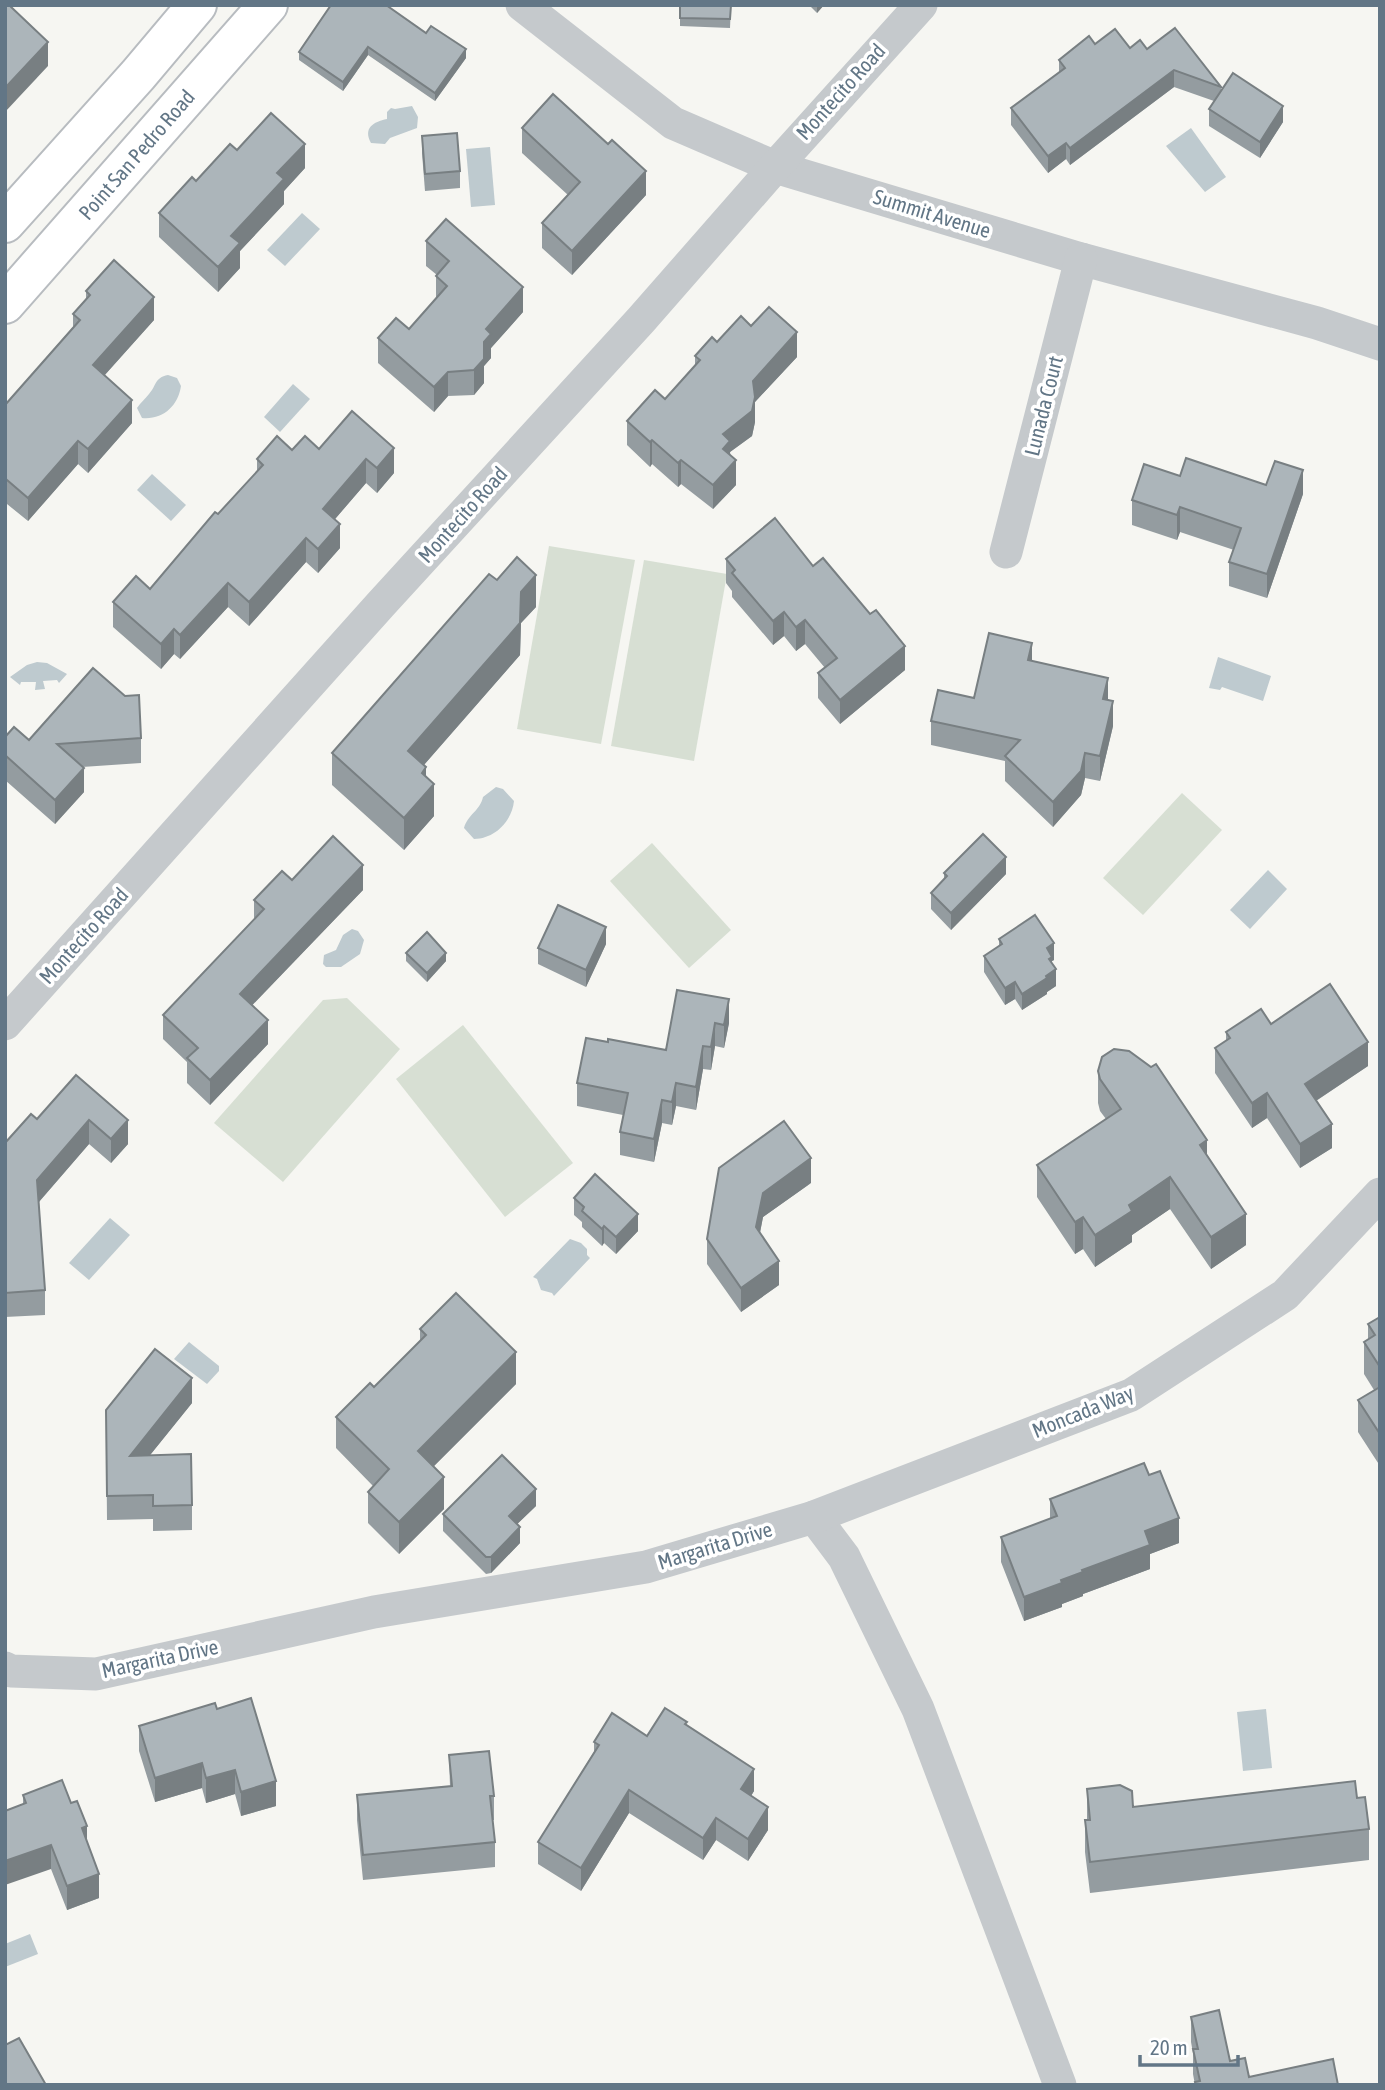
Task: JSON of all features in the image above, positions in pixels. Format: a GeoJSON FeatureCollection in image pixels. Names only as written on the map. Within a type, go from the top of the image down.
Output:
{"type":"FeatureCollection","features":[{"type":"Feature","properties":{"kind":"main road"},"geometry":{"type":"LineString","coordinates":[[5,223],[197,5]]}},
{"type":"Feature","properties":{"kind":"main road","name":"Point San Pedro Road"},"geometry":{"type":"LineString","coordinates":[[5,304],[268,5]]}},
{"type":"Feature","properties":{"kind":"street","name":"Summit Avenue"},"geometry":{"type":"LineString","coordinates":[[522,5],[673,123],[775,167],[1081,259],[1317,323],[1380,344]]}},
{"type":"Feature","properties":{"kind":"street","name":"Montecito Road"},"geometry":{"type":"LineString","coordinates":[[5,1024],[381,604],[642,320],[921,5]]}},
{"type":"Feature","properties":{"kind":"street","name":"Lunada Court"},"geometry":{"type":"LineString","coordinates":[[1006,552],[1081,259]]}},
{"type":"Feature","properties":{"kind":"street","name":"Moncada Way"},"geometry":{"type":"LineString","coordinates":[[814,1517],[1131,1395],[1284,1295],[1380,1194]]}},
{"type":"Feature","properties":{"kind":"street","name":"Margarita Drive"},"geometry":{"type":"LineString","coordinates":[[5,1668],[11,1671],[96,1674],[373,1612],[646,1567],[814,1517]]}},
{"type":"Feature","properties":{"kind":"street"},"geometry":{"type":"LineString","coordinates":[[814,1517],[844,1558],[918,1709],[1060,2085]]}},
{"type":"Feature","properties":{"kind":"shaded area"},"geometry":{"type":"Polygon","coordinates":[[[412,106],[418,117],[417,128],[390,138],[385,144],[371,143],[368,133],[371,126],[387,119],[387,112],[391,108],[412,106]]]}},
{"type":"Feature","properties":{"kind":"shaded area"},"geometry":{"type":"Polygon","coordinates":[[[1191,128],[1226,177],[1205,192],[1166,146],[1191,128]]]}},
{"type":"Feature","properties":{"kind":"shaded area"},"geometry":{"type":"Polygon","coordinates":[[[490,147],[495,205],[471,207],[466,149],[490,147]]]}},
{"type":"Feature","properties":{"kind":"shaded area"},"geometry":{"type":"Polygon","coordinates":[[[302,213],[320,229],[285,266],[267,250],[302,213]]]}},
{"type":"Feature","properties":{"kind":"shaded area"},"geometry":{"type":"Polygon","coordinates":[[[168,375],[177,378],[181,386],[177,400],[163,414],[142,418],[137,408],[158,380],[168,375]]]}},
{"type":"Feature","properties":{"kind":"shaded area"},"geometry":{"type":"Polygon","coordinates":[[[293,384],[310,399],[280,432],[264,417],[293,384]]]}},
{"type":"Feature","properties":{"kind":"shaded area"},"geometry":{"type":"Polygon","coordinates":[[[152,474],[186,505],[171,521],[137,490],[152,474]]]}},
{"type":"Feature","properties":{"kind":"shaded area"},"geometry":{"type":"Polygon","coordinates":[[[549,546],[635,560],[601,744],[517,729],[549,546]]]}},
{"type":"Feature","properties":{"kind":"shaded area"},"geometry":{"type":"Polygon","coordinates":[[[644,560],[727,574],[694,761],[611,746],[644,560]]]}},
{"type":"Feature","properties":{"kind":"shaded area"},"geometry":{"type":"Polygon","coordinates":[[[1218,657],[1271,676],[1263,701],[1222,687],[1220,690],[1209,688],[1218,657]]]}},
{"type":"Feature","properties":{"kind":"shaded area"},"geometry":{"type":"Polygon","coordinates":[[[47,663],[67,674],[59,683],[57,680],[43,681],[45,689],[35,690],[36,682],[21,682],[20,685],[10,677],[27,665],[47,663]]]}},
{"type":"Feature","properties":{"kind":"shaded area"},"geometry":{"type":"Polygon","coordinates":[[[496,787],[503,789],[514,801],[513,808],[501,828],[489,836],[474,839],[464,828],[466,823],[483,797],[496,787]]]}},
{"type":"Feature","properties":{"kind":"shaded area"},"geometry":{"type":"Polygon","coordinates":[[[1182,793],[1222,830],[1143,915],[1103,878],[1182,793]]]}},
{"type":"Feature","properties":{"kind":"shaded area"},"geometry":{"type":"Polygon","coordinates":[[[652,843],[731,930],[689,968],[610,881],[652,843]]]}},
{"type":"Feature","properties":{"kind":"shaded area"},"geometry":{"type":"Polygon","coordinates":[[[1268,870],[1287,889],[1250,929],[1230,910],[1268,870]]]}},
{"type":"Feature","properties":{"kind":"shaded area"},"geometry":{"type":"Polygon","coordinates":[[[352,929],[358,931],[364,940],[360,954],[341,967],[326,967],[323,964],[324,955],[336,950],[343,935],[352,929]]]}},
{"type":"Feature","properties":{"kind":"shaded area"},"geometry":{"type":"Polygon","coordinates":[[[347,998],[400,1049],[283,1182],[214,1123],[323,1000],[347,998]]]}},
{"type":"Feature","properties":{"kind":"shaded area"},"geometry":{"type":"Polygon","coordinates":[[[463,1025],[573,1163],[505,1217],[396,1079],[463,1025]]]}},
{"type":"Feature","properties":{"kind":"shaded area"},"geometry":{"type":"Polygon","coordinates":[[[110,1218],[130,1235],[89,1280],[69,1263],[110,1218]]]}},
{"type":"Feature","properties":{"kind":"shaded area"},"geometry":{"type":"Polygon","coordinates":[[[570,1239],[581,1243],[590,1258],[554,1296],[541,1290],[537,1279],[533,1277],[570,1239]]]}},
{"type":"Feature","properties":{"kind":"shaded area"},"geometry":{"type":"Polygon","coordinates":[[[189,1342],[219,1366],[219,1371],[207,1384],[174,1359],[189,1342]]]}},
{"type":"Feature","properties":{"kind":"shaded area"},"geometry":{"type":"Polygon","coordinates":[[[1266,1709],[1272,1768],[1243,1771],[1237,1712],[1266,1709]]]}},
{"type":"Feature","properties":{"kind":"shaded area"},"geometry":{"type":"Polygon","coordinates":[[[30,1934],[38,1954],[5,1967],[5,1944],[30,1934]]]}},
{"type":"Feature","properties":{"kind":"building"},"geometry":{"type":"Polygon","coordinates":[[[5,5],[9,5],[48,42],[5,88],[5,5]]]}},
{"type":"Feature","properties":{"kind":"building"},"geometry":{"type":"Polygon","coordinates":[[[331,5],[386,5],[426,33],[431,26],[466,49],[435,93],[368,47],[343,82],[299,52],[331,5]]]}},
{"type":"Feature","properties":{"kind":"building"},"geometry":{"type":"Polygon","coordinates":[[[680,5],[731,5],[730,19],[680,18],[680,5]]]}},
{"type":"Feature","properties":{"kind":"building"},"geometry":{"type":"Polygon","coordinates":[[[1175,28],[1221,87],[1174,70],[1070,148],[1066,143],[1048,156],[1011,108],[1065,68],[1059,60],[1089,36],[1095,44],[1115,29],[1130,48],[1140,40],[1147,49],[1175,28]]]}},
{"type":"Feature","properties":{"kind":"building"},"geometry":{"type":"Polygon","coordinates":[[[1233,73],[1283,106],[1260,142],[1209,109],[1233,73]]]}},
{"type":"Feature","properties":{"kind":"building"},"geometry":{"type":"Polygon","coordinates":[[[553,94],[608,144],[612,140],[646,171],[572,251],[542,223],[580,182],[522,128],[553,94]]]}},
{"type":"Feature","properties":{"kind":"building"},"geometry":{"type":"Polygon","coordinates":[[[271,113],[305,144],[277,173],[284,179],[231,236],[240,243],[218,267],[159,213],[192,177],[196,181],[230,144],[237,150],[271,113]]]}},
{"type":"Feature","properties":{"kind":"building"},"geometry":{"type":"Polygon","coordinates":[[[457,133],[460,171],[425,174],[422,136],[457,133]]]}},
{"type":"Feature","properties":{"kind":"building"},"geometry":{"type":"Polygon","coordinates":[[[446,219],[523,287],[486,329],[491,334],[484,342],[484,359],[474,370],[448,372],[434,387],[378,338],[396,318],[409,329],[447,286],[436,276],[449,261],[426,241],[446,219]]]}},
{"type":"Feature","properties":{"kind":"building"},"geometry":{"type":"Polygon","coordinates":[[[114,260],[154,297],[93,365],[132,400],[88,449],[78,441],[28,498],[7,480],[5,483],[5,405],[80,320],[73,314],[90,295],[86,291],[114,260]]]}},
{"type":"Feature","properties":{"kind":"building"},"geometry":{"type":"Polygon","coordinates":[[[769,307],[797,332],[753,381],[755,397],[752,411],[723,434],[730,441],[723,449],[736,460],[713,485],[681,460],[678,463],[627,421],[655,390],[665,399],[700,360],[695,356],[712,337],[717,342],[741,316],[751,326],[769,307]]]}},
{"type":"Feature","properties":{"kind":"building"},"geometry":{"type":"Polygon","coordinates":[[[352,411],[394,448],[377,468],[366,459],[323,509],[340,524],[318,549],[306,538],[249,602],[228,583],[180,635],[174,629],[161,644],[113,602],[136,576],[150,589],[215,512],[218,514],[263,465],[257,459],[277,436],[292,450],[305,436],[319,449],[352,411]]]}},
{"type":"Feature","properties":{"kind":"building"},"geometry":{"type":"Polygon","coordinates":[[[1186,458],[1266,485],[1275,461],[1303,470],[1267,574],[1229,562],[1241,528],[1180,507],[1177,515],[1132,500],[1144,464],[1180,476],[1186,458]]]}},
{"type":"Feature","properties":{"kind":"building"},"geometry":{"type":"Polygon","coordinates":[[[775,518],[813,566],[823,558],[870,614],[876,610],[905,646],[840,700],[818,673],[837,658],[805,620],[796,627],[784,612],[773,621],[732,573],[735,570],[726,559],[775,518]]]}},
{"type":"Feature","properties":{"kind":"building"},"geometry":{"type":"Polygon","coordinates":[[[517,557],[536,575],[521,592],[520,623],[408,751],[426,767],[422,773],[434,784],[404,818],[332,753],[489,574],[497,580],[517,557]]]}},
{"type":"Feature","properties":{"kind":"building"},"geometry":{"type":"Polygon","coordinates":[[[989,633],[1032,643],[1028,660],[1108,678],[1103,699],[1113,701],[1100,756],[1085,753],[1081,771],[1053,802],[1005,756],[1020,740],[931,721],[938,690],[974,698],[989,633]]]}},
{"type":"Feature","properties":{"kind":"building"},"geometry":{"type":"Polygon","coordinates":[[[93,668],[125,696],[139,695],[141,738],[57,744],[84,768],[55,800],[5,755],[5,737],[14,727],[29,740],[93,668]]]}},
{"type":"Feature","properties":{"kind":"building"},"geometry":{"type":"Polygon","coordinates":[[[983,834],[1006,857],[951,913],[931,893],[947,876],[944,873],[983,834]]]}},
{"type":"Feature","properties":{"kind":"building"},"geometry":{"type":"Polygon","coordinates":[[[333,836],[363,865],[240,994],[268,1020],[210,1080],[187,1058],[198,1048],[163,1015],[264,909],[254,900],[282,871],[292,880],[333,836]]]}},
{"type":"Feature","properties":{"kind":"building"},"geometry":{"type":"Polygon","coordinates":[[[558,905],[606,927],[586,970],[538,948],[558,905]]]}},
{"type":"Feature","properties":{"kind":"building"},"geometry":{"type":"Polygon","coordinates":[[[1035,915],[1054,943],[1047,948],[1052,957],[1049,959],[1056,969],[1022,994],[1015,982],[1005,988],[984,956],[1002,944],[999,939],[1035,915]]]}},
{"type":"Feature","properties":{"kind":"building"},"geometry":{"type":"Polygon","coordinates":[[[427,932],[446,953],[427,973],[406,953],[427,932]]]}},
{"type":"Feature","properties":{"kind":"building"},"geometry":{"type":"Polygon","coordinates":[[[1330,984],[1368,1042],[1305,1084],[1332,1124],[1300,1144],[1267,1093],[1252,1103],[1215,1048],[1230,1038],[1226,1032],[1261,1009],[1271,1024],[1330,984]]]}},
{"type":"Feature","properties":{"kind":"building"},"geometry":{"type":"Polygon","coordinates":[[[677,990],[729,999],[724,1025],[715,1023],[711,1047],[703,1046],[696,1087],[676,1083],[672,1102],[662,1100],[654,1139],[620,1132],[628,1093],[577,1083],[586,1038],[608,1042],[608,1039],[666,1050],[677,990]]]}},
{"type":"Feature","properties":{"kind":"building"},"geometry":{"type":"Polygon","coordinates":[[[1114,1049],[1129,1051],[1151,1067],[1156,1064],[1207,1140],[1200,1145],[1246,1214],[1211,1237],[1170,1177],[1129,1205],[1132,1211],[1095,1235],[1083,1217],[1075,1222],[1037,1165],[1121,1109],[1100,1079],[1098,1071],[1102,1057],[1114,1049]]]}},
{"type":"Feature","properties":{"kind":"building"},"geometry":{"type":"Polygon","coordinates":[[[76,1075],[128,1120],[111,1139],[89,1120],[37,1180],[45,1290],[5,1293],[5,1143],[31,1114],[37,1119],[76,1075]]]}},
{"type":"Feature","properties":{"kind":"building"},"geometry":{"type":"Polygon","coordinates":[[[784,1121],[811,1158],[763,1193],[756,1227],[779,1261],[741,1288],[707,1239],[719,1168],[784,1121]]]}},
{"type":"Feature","properties":{"kind":"building"},"geometry":{"type":"Polygon","coordinates":[[[595,1174],[638,1214],[616,1237],[604,1226],[602,1229],[582,1211],[584,1207],[574,1198],[595,1174]]]}},
{"type":"Feature","properties":{"kind":"building"},"geometry":{"type":"Polygon","coordinates":[[[456,1293],[516,1352],[418,1451],[444,1477],[399,1522],[368,1492],[389,1469],[336,1417],[370,1383],[374,1387],[426,1335],[420,1329],[456,1293]]]}},
{"type":"Feature","properties":{"kind":"building"},"geometry":{"type":"Polygon","coordinates":[[[1380,1317],[1380,1367],[1364,1342],[1375,1335],[1368,1324],[1380,1317]]]}},
{"type":"Feature","properties":{"kind":"building"},"geometry":{"type":"Polygon","coordinates":[[[155,1349],[192,1378],[130,1456],[191,1454],[192,1505],[153,1506],[153,1495],[107,1496],[106,1410],[155,1349]]]}},
{"type":"Feature","properties":{"kind":"building"},"geometry":{"type":"Polygon","coordinates":[[[1380,1387],[1380,1434],[1358,1400],[1380,1387]]]}},
{"type":"Feature","properties":{"kind":"building"},"geometry":{"type":"Polygon","coordinates":[[[502,1455],[536,1489],[509,1516],[520,1527],[491,1557],[486,1557],[443,1514],[502,1455]]]}},
{"type":"Feature","properties":{"kind":"building"},"geometry":{"type":"Polygon","coordinates":[[[1144,1463],[1149,1475],[1160,1471],[1179,1518],[1145,1531],[1150,1545],[1082,1570],[1083,1572],[1061,1580],[1062,1583],[1024,1597],[1001,1537],[1057,1516],[1050,1499],[1144,1463]]]}},
{"type":"Feature","properties":{"kind":"building"},"geometry":{"type":"Polygon","coordinates":[[[251,1698],[276,1781],[241,1792],[235,1770],[206,1778],[202,1763],[155,1778],[139,1726],[215,1703],[217,1709],[251,1698]]]}},
{"type":"Feature","properties":{"kind":"building"},"geometry":{"type":"Polygon","coordinates":[[[665,1708],[754,1769],[741,1789],[768,1807],[748,1839],[716,1818],[703,1838],[629,1790],[581,1868],[538,1842],[599,1745],[594,1742],[612,1713],[647,1736],[665,1708]]]}},
{"type":"Feature","properties":{"kind":"building"},"geometry":{"type":"Polygon","coordinates":[[[489,1751],[495,1842],[363,1855],[357,1795],[452,1786],[449,1755],[489,1751]]]}},
{"type":"Feature","properties":{"kind":"building"},"geometry":{"type":"Polygon","coordinates":[[[62,1780],[71,1803],[77,1801],[87,1826],[82,1828],[99,1874],[67,1886],[51,1845],[5,1861],[5,1811],[26,1803],[23,1795],[62,1780]]]}},
{"type":"Feature","properties":{"kind":"building"},"geometry":{"type":"Polygon","coordinates":[[[1355,1781],[1357,1798],[1365,1797],[1369,1829],[1090,1862],[1085,1820],[1090,1820],[1087,1789],[1120,1785],[1132,1791],[1133,1807],[1355,1781]]]}},
{"type":"Feature","properties":{"kind":"building"},"geometry":{"type":"Polygon","coordinates":[[[1219,2010],[1230,2061],[1245,2058],[1249,2077],[1333,2059],[1338,2085],[1196,2085],[1195,2082],[1200,2081],[1193,2049],[1198,2049],[1191,2017],[1219,2010]]]}},
{"type":"Feature","properties":{"kind":"building"},"geometry":{"type":"Polygon","coordinates":[[[19,2038],[46,2085],[5,2085],[5,2045],[19,2038]]]}}]}
